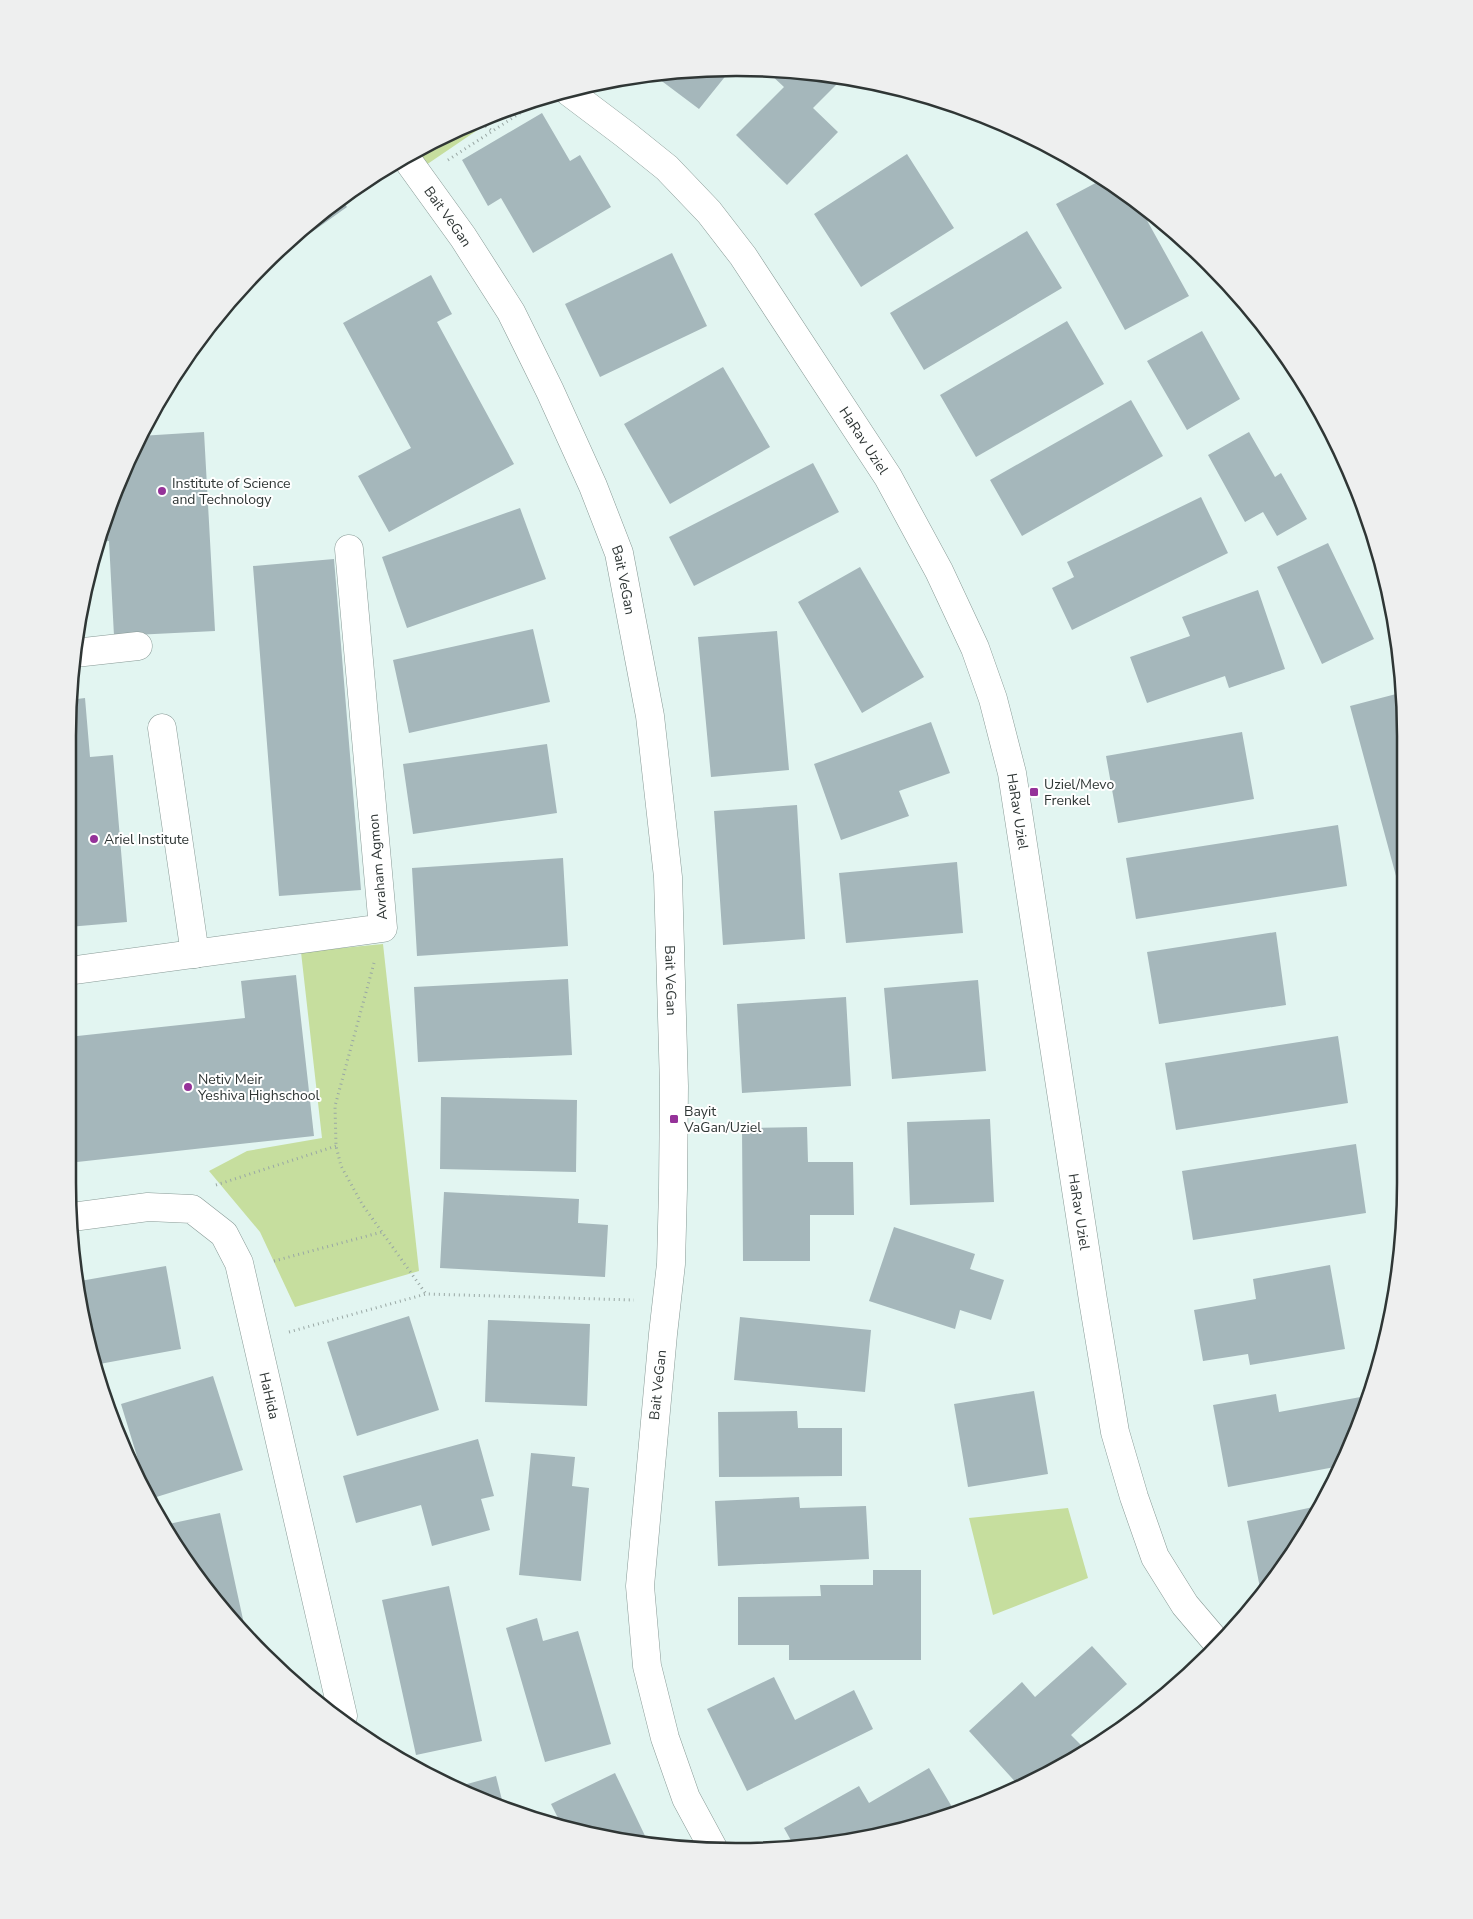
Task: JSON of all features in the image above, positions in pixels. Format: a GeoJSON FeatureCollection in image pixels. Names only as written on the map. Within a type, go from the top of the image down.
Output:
{"type":"FeatureCollection","features":[{"type":"Feature","properties":{"kind":"street","name":"HaRav Uziel"},"geometry":{"type":"LineString","coordinates":[[575,97],[667,168],[709,212],[743,256],[888,477],[939,571],[975,648],[993,699],[1012,773],[1093,1300],[1116,1432],[1134,1497],[1155,1557],[1185,1605],[1213,1638]]}},
{"type":"Feature","properties":{"kind":"street","name":"Bait VeGan"},"geometry":{"type":"LineString","coordinates":[[414,168],[463,238],[511,312],[589,478],[618,553],[650,716],[668,877],[674,1086],[671,1264],[647,1500],[640,1595],[647,1666],[665,1738],[686,1798],[710,1842]]}},
{"type":"Feature","properties":{"kind":"street","name":"Avraham Agmon"},"geometry":{"type":"LineString","coordinates":[[76,970],[383,928],[349,549]]}},
{"type":"Feature","properties":{"kind":"street"},"geometry":{"type":"LineString","coordinates":[[82,652],[138,646]]}},
{"type":"Feature","properties":{"kind":"street"},"geometry":{"type":"LineString","coordinates":[[162,728],[195,954]]}},
{"type":"Feature","properties":{"kind":"street","name":"HaHida"},"geometry":{"type":"LineString","coordinates":[[78,1216],[148,1207],[192,1209],[224,1234],[239,1263],[342,1711]]}},
{"type":"Feature","properties":{"kind":"path"},"geometry":{"type":"LineString","coordinates":[[414,168],[492,131],[521,112]]}},
{"type":"Feature","properties":{"kind":"path"},"geometry":{"type":"LineString","coordinates":[[486,126],[492,131]]}},
{"type":"Feature","properties":{"kind":"path"},"geometry":{"type":"LineString","coordinates":[[383,928],[335,1106],[336,1146],[341,1166],[362,1204],[426,1294]]}},
{"type":"Feature","properties":{"kind":"path"},"geometry":{"type":"LineString","coordinates":[[214,1186],[336,1146]]}},
{"type":"Feature","properties":{"kind":"path"},"geometry":{"type":"LineString","coordinates":[[240,1269],[382,1232]]}},
{"type":"Feature","properties":{"kind":"path"},"geometry":{"type":"LineString","coordinates":[[257,1341],[426,1294],[667,1301]]}},
{"type":"Feature","properties":{"kind":"green space"},"geometry":{"type":"Polygon","coordinates":[[[479,129],[426,165],[420,157],[444,144],[479,129]]]}},
{"type":"Feature","properties":{"kind":"green space"},"geometry":{"type":"Polygon","coordinates":[[[383,944],[419,1271],[295,1307],[260,1232],[209,1171],[247,1151],[322,1138],[301,952],[383,944]]]}},
{"type":"Feature","properties":{"kind":"green space"},"geometry":{"type":"Polygon","coordinates":[[[1068,1508],[1088,1578],[993,1615],[969,1518],[1068,1508]]]}},
{"type":"Feature","properties":{"kind":"building"},"geometry":{"type":"Polygon","coordinates":[[[725,77],[699,109],[662,81],[725,77]]]}},
{"type":"Feature","properties":{"kind":"building"},"geometry":{"type":"Polygon","coordinates":[[[774,78],[837,84],[813,108],[838,132],[787,185],[736,135],[784,87],[774,78]]]}},
{"type":"Feature","properties":{"kind":"building"},"geometry":{"type":"Polygon","coordinates":[[[542,113],[570,161],[580,155],[611,207],[533,253],[501,198],[488,206],[462,160],[542,113]]]}},
{"type":"Feature","properties":{"kind":"building"},"geometry":{"type":"Polygon","coordinates":[[[907,154],[954,228],[861,287],[814,214],[907,154]]]}},
{"type":"Feature","properties":{"kind":"building"},"geometry":{"type":"Polygon","coordinates":[[[1095,183],[1103,188],[1147,220],[1189,296],[1125,330],[1056,204],[1095,183]]]}},
{"type":"Feature","properties":{"kind":"building"},"geometry":{"type":"Polygon","coordinates":[[[346,205],[347,207],[303,239],[335,213],[346,205]]]}},
{"type":"Feature","properties":{"kind":"building"},"geometry":{"type":"Polygon","coordinates":[[[1027,231],[1062,288],[924,370],[890,313],[1027,231]]]}},
{"type":"Feature","properties":{"kind":"building"},"geometry":{"type":"Polygon","coordinates":[[[672,253],[707,326],[600,377],[565,304],[672,253]]]}},
{"type":"Feature","properties":{"kind":"building"},"geometry":{"type":"Polygon","coordinates":[[[431,275],[452,314],[437,322],[514,464],[389,532],[358,476],[411,448],[343,323],[431,275]]]}},
{"type":"Feature","properties":{"kind":"building"},"geometry":{"type":"Polygon","coordinates":[[[1067,321],[1104,384],[976,457],[940,395],[1067,321]]]}},
{"type":"Feature","properties":{"kind":"building"},"geometry":{"type":"Polygon","coordinates":[[[1202,331],[1240,399],[1187,430],[1147,361],[1202,331]]]}},
{"type":"Feature","properties":{"kind":"building"},"geometry":{"type":"Polygon","coordinates":[[[723,367],[770,447],[670,504],[624,424],[723,367]]]}},
{"type":"Feature","properties":{"kind":"building"},"geometry":{"type":"Polygon","coordinates":[[[1131,400],[1163,456],[1022,536],[990,480],[1131,400]]]}},
{"type":"Feature","properties":{"kind":"building","name":"Institute of Science and Technology"},"geometry":{"type":"Polygon","coordinates":[[[204,432],[215,631],[114,636],[109,541],[106,541],[127,484],[149,435],[204,432]]]}},
{"type":"Feature","properties":{"kind":"building"},"geometry":{"type":"Polygon","coordinates":[[[1249,432],[1275,477],[1281,473],[1307,519],[1277,536],[1263,512],[1245,522],[1208,455],[1249,432]]]}},
{"type":"Feature","properties":{"kind":"building"},"geometry":{"type":"Polygon","coordinates":[[[813,463],[839,512],[694,586],[669,537],[813,463]]]}},
{"type":"Feature","properties":{"kind":"building"},"geometry":{"type":"Polygon","coordinates":[[[1201,497],[1228,553],[1072,630],[1052,588],[1074,577],[1067,562],[1201,497]]]}},
{"type":"Feature","properties":{"kind":"building"},"geometry":{"type":"Polygon","coordinates":[[[520,508],[546,579],[407,628],[382,557],[520,508]]]}},
{"type":"Feature","properties":{"kind":"building"},"geometry":{"type":"Polygon","coordinates":[[[1328,543],[1374,639],[1322,664],[1277,567],[1328,543]]]}},
{"type":"Feature","properties":{"kind":"building"},"geometry":{"type":"Polygon","coordinates":[[[334,559],[361,890],[279,896],[253,566],[334,559]]]}},
{"type":"Feature","properties":{"kind":"building"},"geometry":{"type":"Polygon","coordinates":[[[860,567],[924,677],[862,713],[798,602],[860,567]]]}},
{"type":"Feature","properties":{"kind":"building"},"geometry":{"type":"Polygon","coordinates":[[[1258,590],[1285,669],[1229,688],[1225,676],[1147,703],[1130,657],[1190,636],[1182,617],[1258,590]]]}},
{"type":"Feature","properties":{"kind":"building"},"geometry":{"type":"Polygon","coordinates":[[[533,629],[550,702],[409,733],[393,660],[533,629]]]}},
{"type":"Feature","properties":{"kind":"building"},"geometry":{"type":"Polygon","coordinates":[[[777,631],[789,770],[711,777],[698,637],[777,631]]]}},
{"type":"Feature","properties":{"kind":"building"},"geometry":{"type":"Polygon","coordinates":[[[1395,694],[1397,736],[1397,880],[1350,706],[1395,694]]]}},
{"type":"Feature","properties":{"kind":"building","name":"Ariel Institute"},"geometry":{"type":"Polygon","coordinates":[[[85,698],[90,757],[113,755],[127,922],[76,926],[78,699],[85,698]]]}},
{"type":"Feature","properties":{"kind":"building"},"geometry":{"type":"Polygon","coordinates":[[[931,722],[950,773],[899,791],[909,816],[841,840],[814,764],[931,722]]]}},
{"type":"Feature","properties":{"kind":"building"},"geometry":{"type":"Polygon","coordinates":[[[1242,732],[1254,799],[1118,823],[1106,756],[1242,732]]]}},
{"type":"Feature","properties":{"kind":"building"},"geometry":{"type":"Polygon","coordinates":[[[547,744],[557,813],[413,834],[403,764],[547,744]]]}},
{"type":"Feature","properties":{"kind":"building"},"geometry":{"type":"Polygon","coordinates":[[[797,805],[805,939],[723,945],[714,811],[797,805]]]}},
{"type":"Feature","properties":{"kind":"building"},"geometry":{"type":"Polygon","coordinates":[[[1338,825],[1347,886],[1136,919],[1126,858],[1338,825]]]}},
{"type":"Feature","properties":{"kind":"building"},"geometry":{"type":"Polygon","coordinates":[[[563,858],[568,946],[417,956],[412,868],[563,858]]]}},
{"type":"Feature","properties":{"kind":"building"},"geometry":{"type":"Polygon","coordinates":[[[957,862],[963,933],[846,943],[839,873],[957,862]]]}},
{"type":"Feature","properties":{"kind":"building"},"geometry":{"type":"Polygon","coordinates":[[[1276,932],[1286,1005],[1159,1024],[1147,952],[1276,932]]]}},
{"type":"Feature","properties":{"kind":"building","name":"Netiv Meir Yeshiva Highschool"},"geometry":{"type":"Polygon","coordinates":[[[296,975],[314,1136],[76,1162],[76,1036],[245,1018],[241,981],[296,975]]]}},
{"type":"Feature","properties":{"kind":"building"},"geometry":{"type":"Polygon","coordinates":[[[568,979],[572,1055],[418,1062],[414,987],[568,979]]]}},
{"type":"Feature","properties":{"kind":"building"},"geometry":{"type":"Polygon","coordinates":[[[978,980],[986,1071],[892,1079],[884,988],[978,980]]]}},
{"type":"Feature","properties":{"kind":"building"},"geometry":{"type":"Polygon","coordinates":[[[846,997],[851,1086],[742,1093],[737,1004],[846,997]]]}},
{"type":"Feature","properties":{"kind":"building"},"geometry":{"type":"Polygon","coordinates":[[[1338,1036],[1348,1103],[1176,1130],[1165,1063],[1338,1036]]]}},
{"type":"Feature","properties":{"kind":"building"},"geometry":{"type":"Polygon","coordinates":[[[441,1097],[577,1100],[576,1172],[440,1169],[441,1097]]]}},
{"type":"Feature","properties":{"kind":"building"},"geometry":{"type":"Polygon","coordinates":[[[990,1119],[994,1202],[910,1205],[907,1122],[990,1119]]]}},
{"type":"Feature","properties":{"kind":"building"},"geometry":{"type":"Polygon","coordinates":[[[807,1127],[808,1162],[853,1162],[854,1215],[810,1215],[810,1261],[743,1261],[742,1128],[807,1127]]]}},
{"type":"Feature","properties":{"kind":"building"},"geometry":{"type":"Polygon","coordinates":[[[1356,1144],[1366,1213],[1193,1240],[1182,1171],[1356,1144]]]}},
{"type":"Feature","properties":{"kind":"building"},"geometry":{"type":"Polygon","coordinates":[[[444,1192],[579,1199],[578,1223],[608,1225],[605,1277],[440,1268],[444,1192]]]}},
{"type":"Feature","properties":{"kind":"building"},"geometry":{"type":"Polygon","coordinates":[[[894,1227],[975,1254],[970,1269],[1004,1280],[991,1320],[960,1310],[955,1329],[869,1301],[894,1227]]]}},
{"type":"Feature","properties":{"kind":"building"},"geometry":{"type":"Polygon","coordinates":[[[1330,1265],[1345,1349],[1250,1365],[1248,1354],[1203,1361],[1194,1310],[1256,1299],[1253,1279],[1330,1265]]]}},
{"type":"Feature","properties":{"kind":"building"},"geometry":{"type":"Polygon","coordinates":[[[166,1266],[181,1349],[102,1364],[89,1311],[84,1280],[166,1266]]]}},
{"type":"Feature","properties":{"kind":"building"},"geometry":{"type":"Polygon","coordinates":[[[409,1316],[439,1410],[357,1436],[327,1342],[409,1316]]]}},
{"type":"Feature","properties":{"kind":"building"},"geometry":{"type":"Polygon","coordinates":[[[740,1317],[871,1330],[865,1392],[734,1380],[740,1317]]]}},
{"type":"Feature","properties":{"kind":"building"},"geometry":{"type":"Polygon","coordinates":[[[488,1320],[590,1324],[587,1406],[485,1402],[488,1320]]]}},
{"type":"Feature","properties":{"kind":"building"},"geometry":{"type":"Polygon","coordinates":[[[213,1376],[243,1470],[156,1497],[139,1464],[121,1404],[213,1376]]]}},
{"type":"Feature","properties":{"kind":"building"},"geometry":{"type":"Polygon","coordinates":[[[1034,1391],[1048,1474],[968,1487],[954,1404],[1034,1391]]]}},
{"type":"Feature","properties":{"kind":"building"},"geometry":{"type":"Polygon","coordinates":[[[1276,1394],[1279,1412],[1361,1397],[1332,1467],[1228,1487],[1213,1405],[1276,1394]]]}},
{"type":"Feature","properties":{"kind":"building"},"geometry":{"type":"Polygon","coordinates":[[[797,1411],[798,1428],[842,1428],[842,1476],[719,1477],[718,1412],[797,1411]]]}},
{"type":"Feature","properties":{"kind":"building"},"geometry":{"type":"Polygon","coordinates":[[[478,1439],[494,1496],[481,1499],[490,1530],[432,1546],[421,1505],[356,1523],[343,1476],[478,1439]]]}},
{"type":"Feature","properties":{"kind":"building"},"geometry":{"type":"Polygon","coordinates":[[[531,1453],[575,1457],[572,1486],[589,1488],[581,1581],[519,1575],[531,1453]]]}},
{"type":"Feature","properties":{"kind":"building"},"geometry":{"type":"Polygon","coordinates":[[[799,1497],[800,1508],[866,1506],[869,1559],[718,1566],[715,1501],[799,1497]]]}},
{"type":"Feature","properties":{"kind":"building"},"geometry":{"type":"Polygon","coordinates":[[[1311,1507],[1259,1585],[1247,1521],[1311,1507]]]}},
{"type":"Feature","properties":{"kind":"building"},"geometry":{"type":"Polygon","coordinates":[[[220,1513],[244,1622],[213,1584],[172,1523],[220,1513]]]}},
{"type":"Feature","properties":{"kind":"building"},"geometry":{"type":"Polygon","coordinates":[[[873,1570],[921,1570],[921,1660],[789,1660],[789,1645],[738,1645],[738,1597],[821,1596],[820,1585],[873,1585],[873,1570]]]}},
{"type":"Feature","properties":{"kind":"building"},"geometry":{"type":"Polygon","coordinates":[[[449,1586],[482,1741],[416,1755],[382,1600],[449,1586]]]}},
{"type":"Feature","properties":{"kind":"building"},"geometry":{"type":"Polygon","coordinates":[[[537,1618],[543,1641],[578,1631],[611,1744],[545,1762],[506,1628],[537,1618]]]}},
{"type":"Feature","properties":{"kind":"building"},"geometry":{"type":"Polygon","coordinates":[[[1092,1646],[1127,1684],[1071,1735],[1081,1745],[1015,1781],[969,1731],[1022,1682],[1035,1697],[1092,1646]]]}},
{"type":"Feature","properties":{"kind":"building"},"geometry":{"type":"Polygon","coordinates":[[[774,1677],[795,1720],[854,1690],[873,1729],[747,1791],[707,1709],[774,1677]]]}},
{"type":"Feature","properties":{"kind":"building"},"geometry":{"type":"Polygon","coordinates":[[[929,1768],[952,1807],[865,1830],[823,1837],[791,1840],[784,1828],[859,1786],[869,1803],[929,1768]]]}},
{"type":"Feature","properties":{"kind":"building"},"geometry":{"type":"Polygon","coordinates":[[[615,1773],[645,1836],[608,1830],[558,1818],[551,1804],[615,1773]]]}},
{"type":"Feature","properties":{"kind":"building"},"geometry":{"type":"Polygon","coordinates":[[[496,1776],[502,1799],[484,1792],[466,1784],[496,1776]]]}},
{"type":"Feature","properties":{"kind":"place","name":"Institute of Science and Technology"},"geometry":{"type":"Point","coordinates":[162,491]}},
{"type":"Feature","properties":{"kind":"place","name":"Uziel/Mevo Frenkel"},"geometry":{"type":"Point","coordinates":[1034,792]}},
{"type":"Feature","properties":{"kind":"place","name":"Ariel Institute"},"geometry":{"type":"Point","coordinates":[94,839]}},
{"type":"Feature","properties":{"kind":"place","name":"Netiv Meir Yeshiva Highschool"},"geometry":{"type":"Point","coordinates":[188,1087]}},
{"type":"Feature","properties":{"kind":"place","name":"Bayit VaGan/Uziel"},"geometry":{"type":"Point","coordinates":[674,1119]}}]}
